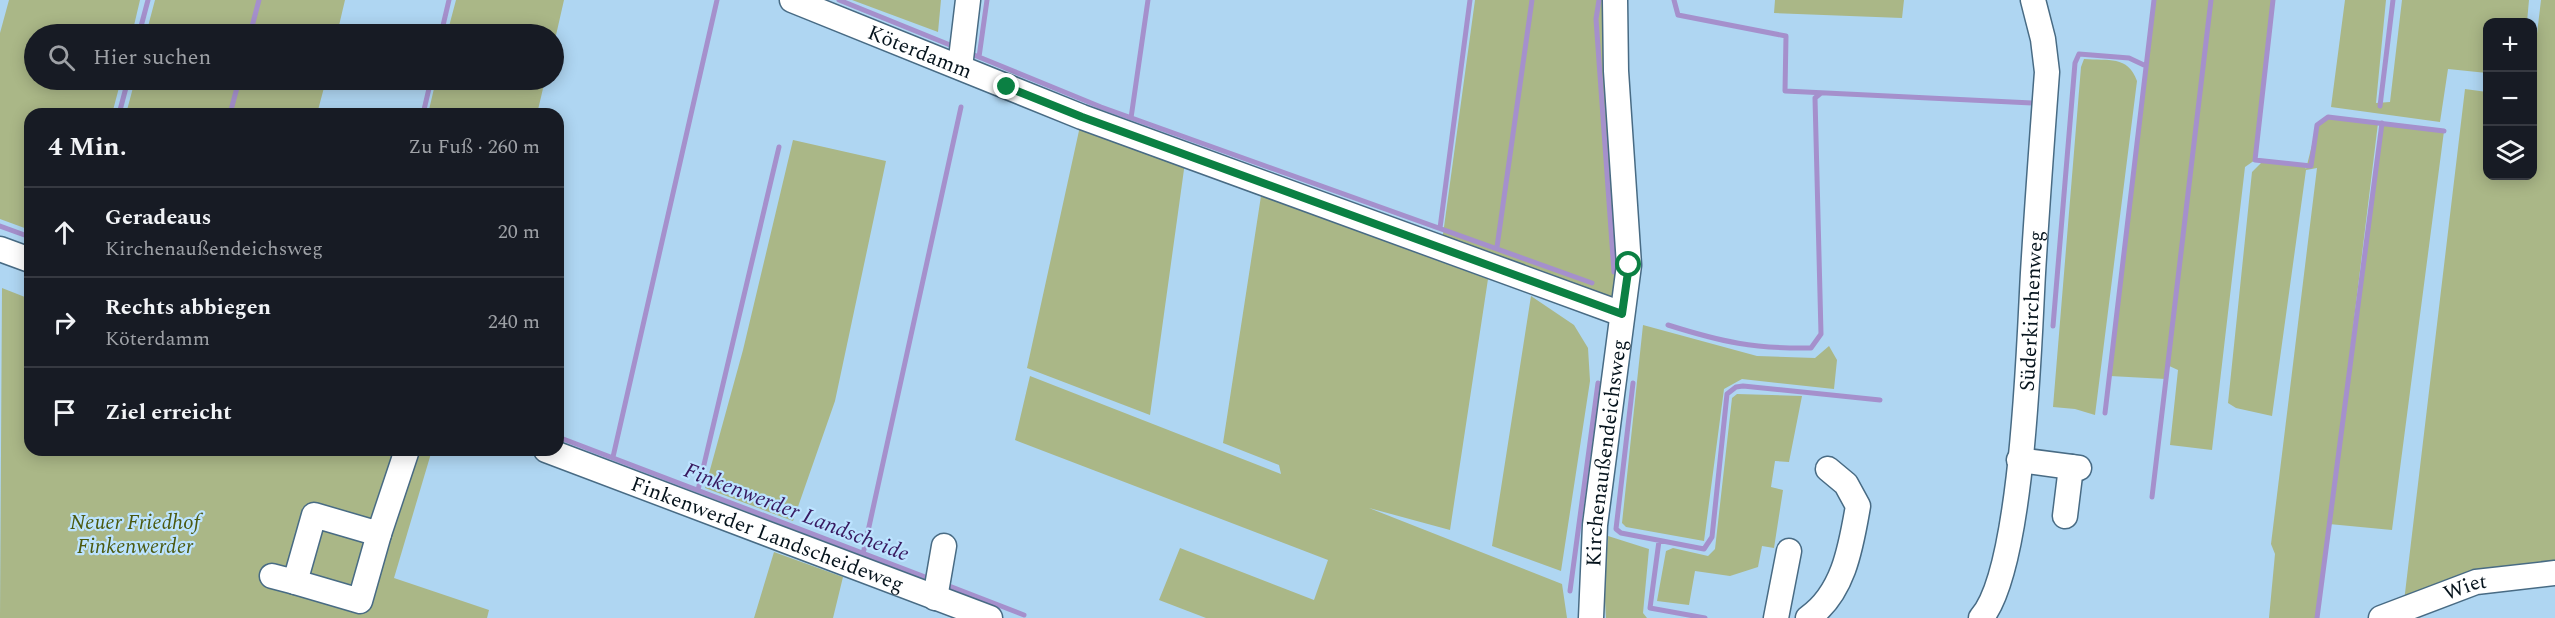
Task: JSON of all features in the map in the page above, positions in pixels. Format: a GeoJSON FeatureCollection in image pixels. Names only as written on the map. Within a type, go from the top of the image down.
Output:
{"type":"FeatureCollection","features":[{"type":"Feature","properties":{"kind":"street","name":"Köterdamm"},"geometry":{"type":"LineString","coordinates":[[792,0],[1082,117],[1622,314]]}},
{"type":"Feature","properties":{"kind":"street"},"geometry":{"type":"LineString","coordinates":[[960,67],[968,0]]}},
{"type":"Feature","properties":{"kind":"street","name":"Kirchenaußendeichsweg"},"geometry":{"type":"LineString","coordinates":[[1591,618],[1595,525],[1629,265],[1616,70],[1615,0]]}},
{"type":"Feature","properties":{"kind":"street","name":"Süderkirchenweg"},"geometry":{"type":"LineString","coordinates":[[1981,618],[1993,599],[2000,577],[2019,460],[2031,330],[2047,72],[2043,39],[2033,0]]}},
{"type":"Feature","properties":{"kind":"street"},"geometry":{"type":"LineString","coordinates":[[0,249],[24,258]]}},
{"type":"Feature","properties":{"kind":"street"},"geometry":{"type":"LineString","coordinates":[[379,534],[314,515],[283,579],[360,601],[405,456]]}},
{"type":"Feature","properties":{"kind":"street","name":"Finkenwerder Landscheideweg"},"geometry":{"type":"LineString","coordinates":[[563,456],[937,587],[990,618]]}},
{"type":"Feature","properties":{"kind":"street"},"geometry":{"type":"LineString","coordinates":[[2019,460],[2075,468],[2065,516]]}},
{"type":"Feature","properties":{"kind":"street"},"geometry":{"type":"LineString","coordinates":[[1808,618],[1819,610],[1840,578],[1851,546],[1858,506],[1846,484],[1828,469]]}},
{"type":"Feature","properties":{"kind":"street"},"geometry":{"type":"LineString","coordinates":[[937,587],[944,546]]}},
{"type":"Feature","properties":{"kind":"street"},"geometry":{"type":"LineString","coordinates":[[1776,618],[1789,551]]}},
{"type":"Feature","properties":{"kind":"street","name":"Wiet"},"geometry":{"type":"LineString","coordinates":[[2380,618],[2476,582],[2555,573]]}},
{"type":"Feature","properties":{"kind":"green space"},"geometry":{"type":"Polygon","coordinates":[[[9,0],[140,0],[134,24],[24,24],[24,90],[118,90],[114,108],[24,108],[24,228],[0,219],[0,33],[9,0]]]}},
{"type":"Feature","properties":{"kind":"green space"},"geometry":{"type":"Polygon","coordinates":[[[155,0],[345,0],[339,24],[149,24],[155,0]]]}},
{"type":"Feature","properties":{"kind":"green space"},"geometry":{"type":"Polygon","coordinates":[[[456,0],[564,0],[559,24],[450,24],[456,0]]]}},
{"type":"Feature","properties":{"kind":"green space"},"geometry":{"type":"Polygon","coordinates":[[[852,0],[941,0],[938,32],[852,0]]]}},
{"type":"Feature","properties":{"kind":"green space"},"geometry":{"type":"Polygon","coordinates":[[[1475,0],[1615,0],[1622,314],[1441,249],[1475,0]]]}},
{"type":"Feature","properties":{"kind":"green space"},"geometry":{"type":"Polygon","coordinates":[[[1775,0],[1904,0],[1902,18],[1774,13],[1775,0]]]}},
{"type":"Feature","properties":{"kind":"green space"},"geometry":{"type":"Polygon","coordinates":[[[2155,0],[2273,0],[2255,160],[2245,167],[2212,450],[2170,445],[2178,370],[2167,365],[2166,379],[2110,376],[2155,0]]]}},
{"type":"Feature","properties":{"kind":"green space"},"geometry":{"type":"Polygon","coordinates":[[[2345,0],[2386,0],[2376,103],[2390,102],[2402,0],[2529,0],[2527,18],[2483,18],[2483,73],[2448,69],[2440,122],[2331,107],[2345,0]]]}},
{"type":"Feature","properties":{"kind":"green space"},"geometry":{"type":"Polygon","coordinates":[[[2541,0],[2555,0],[2555,573],[2403,610],[2465,89],[2483,91],[2483,180],[2537,180],[2537,34],[2541,0]]]}},
{"type":"Feature","properties":{"kind":"green space"},"geometry":{"type":"Polygon","coordinates":[[[2084,59],[2123,63],[2137,81],[2095,415],[2075,409],[2053,407],[2081,67],[2084,59]]]}},
{"type":"Feature","properties":{"kind":"green space"},"geometry":{"type":"Polygon","coordinates":[[[132,90],[323,90],[319,108],[128,108],[132,90]]]}},
{"type":"Feature","properties":{"kind":"green space"},"geometry":{"type":"Polygon","coordinates":[[[434,90],[543,90],[538,108],[429,108],[434,90]]]}},
{"type":"Feature","properties":{"kind":"green space"},"geometry":{"type":"Polygon","coordinates":[[[1082,117],[1186,155],[1150,415],[1027,368],[1082,117]]]}},
{"type":"Feature","properties":{"kind":"green space"},"geometry":{"type":"Polygon","coordinates":[[[2328,117],[2378,123],[2333,492],[2382,123],[2444,131],[2392,530],[2329,524],[2317,618],[2269,618],[2275,554],[2271,544],[2317,168],[2306,170],[2272,416],[2236,408],[2228,403],[2252,172],[2263,161],[2304,165],[2306,169],[2317,125],[2328,117]]]}},
{"type":"Feature","properties":{"kind":"green space"},"geometry":{"type":"Polygon","coordinates":[[[793,140],[886,161],[835,401],[793,521],[705,488],[743,350],[793,140]]]}},
{"type":"Feature","properties":{"kind":"green space"},"geometry":{"type":"Polygon","coordinates":[[[1261,196],[1488,279],[1450,530],[1369,508],[1562,584],[1567,618],[1206,618],[1159,600],[1180,548],[1314,600],[1328,560],[1015,440],[1030,376],[1281,474],[1279,465],[1223,443],[1261,196]]]}},
{"type":"Feature","properties":{"kind":"green space","name":"Neuer Friedhof Finkenwerder"},"geometry":{"type":"Polygon","coordinates":[[[2,288],[24,297],[24,456],[430,456],[394,578],[489,610],[487,618],[0,618],[2,288]]]}},
{"type":"Feature","properties":{"kind":"green space"},"geometry":{"type":"Polygon","coordinates":[[[1531,296],[1574,325],[1588,348],[1590,381],[1561,571],[1492,546],[1531,296]]]}},
{"type":"Feature","properties":{"kind":"green space"},"geometry":{"type":"Polygon","coordinates":[[[1643,325],[1757,356],[1815,358],[1829,346],[1837,360],[1834,389],[1742,379],[1724,389],[1704,541],[1626,527],[1622,523],[1643,325]]]}},
{"type":"Feature","properties":{"kind":"green space"},"geometry":{"type":"Polygon","coordinates":[[[1737,394],[1802,396],[1789,462],[1775,461],[1771,487],[1783,490],[1774,548],[1762,546],[1758,567],[1730,576],[1695,571],[1689,605],[1657,601],[1666,551],[1673,548],[1708,556],[1715,549],[1732,398],[1737,394]]]}},
{"type":"Feature","properties":{"kind":"green space"},"geometry":{"type":"Polygon","coordinates":[[[1608,536],[1649,549],[1643,613],[1647,618],[1606,618],[1604,585],[1608,536]]]}},
{"type":"Feature","properties":{"kind":"green space"},"geometry":{"type":"Polygon","coordinates":[[[774,552],[843,577],[833,618],[754,618],[774,552]]]}},
{"type":"Feature","properties":{"kind":"waterway"},"geometry":{"type":"LineString","coordinates":[[142,24],[148,0]]}},
{"type":"Feature","properties":{"kind":"waterway"},"geometry":{"type":"LineString","coordinates":[[253,24],[259,0]]}},
{"type":"Feature","properties":{"kind":"waterway"},"geometry":{"type":"LineString","coordinates":[[443,24],[449,0]]}},
{"type":"Feature","properties":{"kind":"waterway"},"geometry":{"type":"LineString","coordinates":[[613,457],[717,0]]}},
{"type":"Feature","properties":{"kind":"waterway"},"geometry":{"type":"LineString","coordinates":[[839,0],[955,47]]}},
{"type":"Feature","properties":{"kind":"waterway"},"geometry":{"type":"LineString","coordinates":[[979,57],[987,0]]}},
{"type":"Feature","properties":{"kind":"waterway"},"geometry":{"type":"LineString","coordinates":[[1131,118],[1148,0]]}},
{"type":"Feature","properties":{"kind":"waterway"},"geometry":{"type":"LineString","coordinates":[[1440,228],[1470,0]]}},
{"type":"Feature","properties":{"kind":"waterway"},"geometry":{"type":"LineString","coordinates":[[1497,247],[1532,0]]}},
{"type":"Feature","properties":{"kind":"waterway"},"geometry":{"type":"LineString","coordinates":[[1599,0],[1596,19],[1614,272]]}},
{"type":"Feature","properties":{"kind":"waterway"},"geometry":{"type":"LineString","coordinates":[[1674,0],[1678,15],[1786,36],[1785,91],[2032,103]]}},
{"type":"Feature","properties":{"kind":"waterway"},"geometry":{"type":"LineString","coordinates":[[2105,413],[2154,0]]}},
{"type":"Feature","properties":{"kind":"waterway"},"geometry":{"type":"LineString","coordinates":[[2152,497],[2211,0]]}},
{"type":"Feature","properties":{"kind":"waterway"},"geometry":{"type":"LineString","coordinates":[[2273,0],[2255,160],[2311,166],[2317,125],[2328,117],[2444,131]]}},
{"type":"Feature","properties":{"kind":"waterway"},"geometry":{"type":"LineString","coordinates":[[2380,106],[2393,0]]}},
{"type":"Feature","properties":{"kind":"waterway"},"geometry":{"type":"LineString","coordinates":[[2053,326],[2075,63],[2079,54],[2129,58],[2146,66]]}},
{"type":"Feature","properties":{"kind":"waterway"},"geometry":{"type":"LineString","coordinates":[[974,55],[1101,107],[1592,283]]}},
{"type":"Feature","properties":{"kind":"waterway"},"geometry":{"type":"LineString","coordinates":[[121,108],[125,90]]}},
{"type":"Feature","properties":{"kind":"waterway"},"geometry":{"type":"LineString","coordinates":[[232,108],[236,90]]}},
{"type":"Feature","properties":{"kind":"waterway"},"geometry":{"type":"LineString","coordinates":[[424,108],[429,90]]}},
{"type":"Feature","properties":{"kind":"waterway"},"geometry":{"type":"LineString","coordinates":[[1668,325],[1705,336],[1755,346],[1811,348],[1821,334],[1815,98],[1821,93]]}},
{"type":"Feature","properties":{"kind":"waterway"},"geometry":{"type":"LineString","coordinates":[[863,554],[961,107]]}},
{"type":"Feature","properties":{"kind":"waterway"},"geometry":{"type":"LineString","coordinates":[[2317,618],[2382,123]]}},
{"type":"Feature","properties":{"kind":"waterway"},"geometry":{"type":"LineString","coordinates":[[698,490],[779,147]]}},
{"type":"Feature","properties":{"kind":"waterway","name":"Finkenwerder Landscheide"},"geometry":{"type":"LineString","coordinates":[[0,226],[24,235]]}},
{"type":"Feature","properties":{"kind":"waterway"},"geometry":{"type":"LineString","coordinates":[[1570,591],[1598,383]]}},
{"type":"Feature","properties":{"kind":"waterway"},"geometry":{"type":"LineString","coordinates":[[1633,383],[1616,529],[1621,533],[1704,549],[1712,537],[1727,394],[1736,387],[1743,386],[1880,400]]}},
{"type":"Feature","properties":{"kind":"waterway","name":"Finkenwerder Landscheide"},"geometry":{"type":"LineString","coordinates":[[564,439],[933,580]]}},
{"type":"Feature","properties":{"kind":"waterway"},"geometry":{"type":"LineString","coordinates":[[1659,541],[1650,608],[1705,618]]}},
{"type":"Feature","properties":{"kind":"waterway","name":"Finkenwerder Landscheide"},"geometry":{"type":"LineString","coordinates":[[944,584],[1024,615]]}},
{"type":"Feature","properties":{"kind":"route"},"geometry":{"type":"LineString","coordinates":[[1007,87],[1263,184],[1622,314],[1629,265]]}}]}
